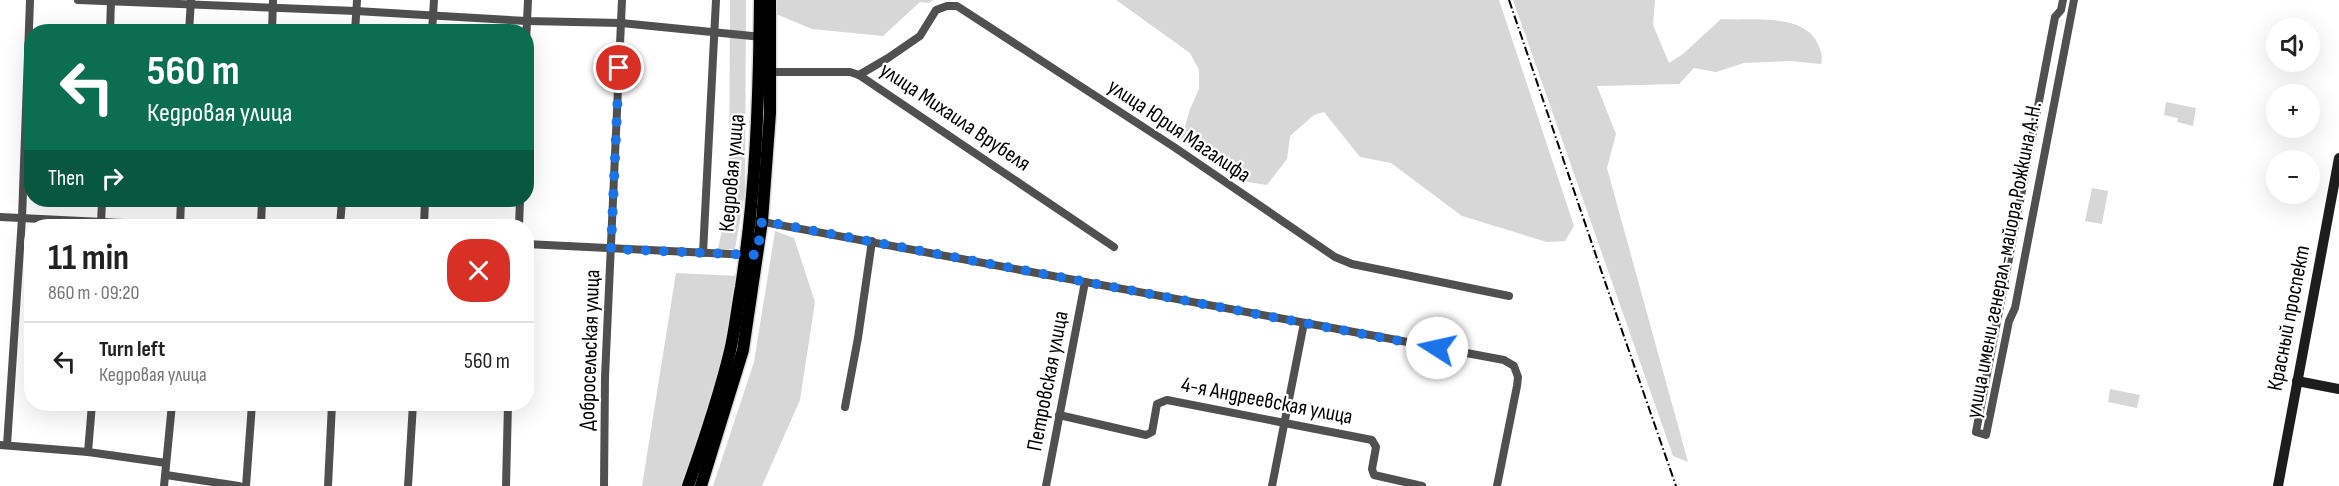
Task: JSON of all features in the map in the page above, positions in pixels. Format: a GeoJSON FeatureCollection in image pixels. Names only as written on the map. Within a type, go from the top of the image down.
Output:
{"type":"FeatureCollection","features":[{"type":"Feature","properties":{"kind":"main road","name":"Кедровая улица"},"geometry":{"type":"LineString","coordinates":[[701,486],[743,350],[756,220],[765,72],[765,38],[760,0]]}},
{"type":"Feature","properties":{"kind":"main road","name":"Кедровая улица"},"geometry":{"type":"LineString","coordinates":[[765,38],[770,0]]}},
{"type":"Feature","properties":{"kind":"main road","name":"Кедровая улица"},"geometry":{"type":"LineString","coordinates":[[688,486],[711,419],[731,349],[751,255]]}},
{"type":"Feature","properties":{"kind":"street"},"geometry":{"type":"LineString","coordinates":[[29,24],[30,0]]}},
{"type":"Feature","properties":{"kind":"street"},"geometry":{"type":"LineString","coordinates":[[78,0],[273,4],[527,21],[621,23],[765,38]]}},
{"type":"Feature","properties":{"kind":"street"},"geometry":{"type":"LineString","coordinates":[[355,24],[357,0]]}},
{"type":"Feature","properties":{"kind":"street"},"geometry":{"type":"LineString","coordinates":[[432,24],[434,0]]}},
{"type":"Feature","properties":{"kind":"street"},"geometry":{"type":"LineString","coordinates":[[527,24],[528,0]]}},
{"type":"Feature","properties":{"kind":"street","name":"Добросельская улица"},"geometry":{"type":"LineString","coordinates":[[604,486],[605,377],[622,0]]}},
{"type":"Feature","properties":{"kind":"street","name":"Кедровая улица"},"geometry":{"type":"LineString","coordinates":[[703,253],[716,0]]}},
{"type":"Feature","properties":{"kind":"street","name":"улица имени генерал-майора Рожкина А.Н."},"geometry":{"type":"LineString","coordinates":[[2063,0],[2061,10],[2055,17],[1976,432],[1986,435],[2009,321],[2015,309],[2074,0]]}},
{"type":"Feature","properties":{"kind":"street"},"geometry":{"type":"LineString","coordinates":[[110,24],[111,1]]}},
{"type":"Feature","properties":{"kind":"street"},"geometry":{"type":"LineString","coordinates":[[190,24],[191,2]]}},
{"type":"Feature","properties":{"kind":"street"},"geometry":{"type":"LineString","coordinates":[[272,24],[273,4]]}},
{"type":"Feature","properties":{"kind":"street","name":"улица Юрия Магалифа"},"geometry":{"type":"LineString","coordinates":[[859,75],[920,36],[936,10],[947,6],[957,6],[1174,147],[1335,257],[1353,264],[1509,296]]}},
{"type":"Feature","properties":{"kind":"street","name":"улица Михаила Врубеля"},"geometry":{"type":"LineString","coordinates":[[765,72],[850,72],[859,75],[1114,247]]}},
{"type":"Feature","properties":{"kind":"street","name":"Красный проспект"},"geometry":{"type":"LineString","coordinates":[[2278,486],[2339,158]]}},
{"type":"Feature","properties":{"kind":"street"},"geometry":{"type":"LineString","coordinates":[[24,164],[22,218],[4,445],[88,452],[166,463]]}},
{"type":"Feature","properties":{"kind":"street"},"geometry":{"type":"LineString","coordinates":[[0,217],[35,219]]}},
{"type":"Feature","properties":{"kind":"street"},"geometry":{"type":"LineString","coordinates":[[756,220],[1504,360],[1514,366],[1518,377],[1497,486]]}},
{"type":"Feature","properties":{"kind":"street"},"geometry":{"type":"LineString","coordinates":[[845,407],[873,241]]}},
{"type":"Feature","properties":{"kind":"street"},"geometry":{"type":"LineString","coordinates":[[534,244],[751,255]]}},
{"type":"Feature","properties":{"kind":"street","name":"Петровская улица"},"geometry":{"type":"LineString","coordinates":[[1046,486],[1085,282]]}},
{"type":"Feature","properties":{"kind":"street"},"geometry":{"type":"LineString","coordinates":[[1272,486],[1304,323]]}},
{"type":"Feature","properties":{"kind":"street"},"geometry":{"type":"LineString","coordinates":[[2297,381],[2339,389]]}},
{"type":"Feature","properties":{"kind":"street","name":"4-я Андреевская улица"},"geometry":{"type":"LineString","coordinates":[[1059,415],[1146,435],[1152,432],[1157,404],[1167,400],[1284,422],[1372,440],[1376,447],[1372,469],[1374,475],[1422,486]]}},
{"type":"Feature","properties":{"kind":"street"},"geometry":{"type":"LineString","coordinates":[[88,452],[91,411]]}},
{"type":"Feature","properties":{"kind":"street"},"geometry":{"type":"LineString","coordinates":[[164,486],[171,411]]}},
{"type":"Feature","properties":{"kind":"street"},"geometry":{"type":"LineString","coordinates":[[246,486],[251,411]]}},
{"type":"Feature","properties":{"kind":"street"},"geometry":{"type":"LineString","coordinates":[[328,486],[332,411]]}},
{"type":"Feature","properties":{"kind":"street"},"geometry":{"type":"LineString","coordinates":[[408,486],[413,411]]}},
{"type":"Feature","properties":{"kind":"street"},"geometry":{"type":"LineString","coordinates":[[506,486],[508,411]]}},
{"type":"Feature","properties":{"kind":"street"},"geometry":{"type":"LineString","coordinates":[[166,475],[239,486]]}},
{"type":"Feature","properties":{"kind":"shaded area"},"geometry":{"type":"Polygon","coordinates":[[[730,0],[746,0],[745,192],[735,249],[718,250],[729,191],[730,0]]]}},
{"type":"Feature","properties":{"kind":"shaded area"},"geometry":{"type":"Polygon","coordinates":[[[777,0],[933,0],[929,3],[920,2],[883,36],[812,29],[776,14],[777,0]]]}},
{"type":"Feature","properties":{"kind":"shaded area"},"geometry":{"type":"Polygon","coordinates":[[[1116,0],[1499,0],[1574,226],[1565,241],[1547,242],[1462,216],[1391,163],[1360,157],[1324,112],[1314,115],[1290,136],[1287,159],[1267,185],[1248,182],[1181,140],[1190,109],[1199,89],[1199,70],[1190,53],[1116,0]]]}},
{"type":"Feature","properties":{"kind":"shaded area"},"geometry":{"type":"Polygon","coordinates":[[[1513,0],[1655,0],[1653,25],[1669,63],[1683,54],[1721,19],[1774,20],[1800,26],[1810,33],[1820,48],[1821,64],[1790,61],[1744,63],[1716,72],[1694,68],[1679,84],[1597,86],[1616,134],[1607,168],[1688,462],[1673,456],[1513,0]]]}},
{"type":"Feature","properties":{"kind":"shaded area"},"geometry":{"type":"Polygon","coordinates":[[[2166,102],[2196,108],[2193,126],[2177,122],[2178,118],[2164,115],[2166,102]]]}},
{"type":"Feature","properties":{"kind":"shaded area"},"geometry":{"type":"Polygon","coordinates":[[[2092,188],[2108,191],[2102,224],[2085,221],[2092,188]]]}},
{"type":"Feature","properties":{"kind":"shaded area"},"geometry":{"type":"Polygon","coordinates":[[[775,231],[794,238],[815,302],[800,400],[762,486],[713,486],[754,362],[775,231]]]}},
{"type":"Feature","properties":{"kind":"shaded area"},"geometry":{"type":"Polygon","coordinates":[[[676,273],[738,276],[721,366],[683,486],[642,486],[676,273]]]}},
{"type":"Feature","properties":{"kind":"shaded area"},"geometry":{"type":"Polygon","coordinates":[[[2110,389],[2140,395],[2137,408],[2108,402],[2110,389]]]}},
{"type":"Feature","properties":{"kind":"railway"},"geometry":{"type":"LineString","coordinates":[[1509,0],[1676,486]]}},
{"type":"Feature","properties":{"kind":"route"},"geometry":{"type":"LineString","coordinates":[[619,68],[611,249],[757,255],[762,221],[1437,348]]}}]}
